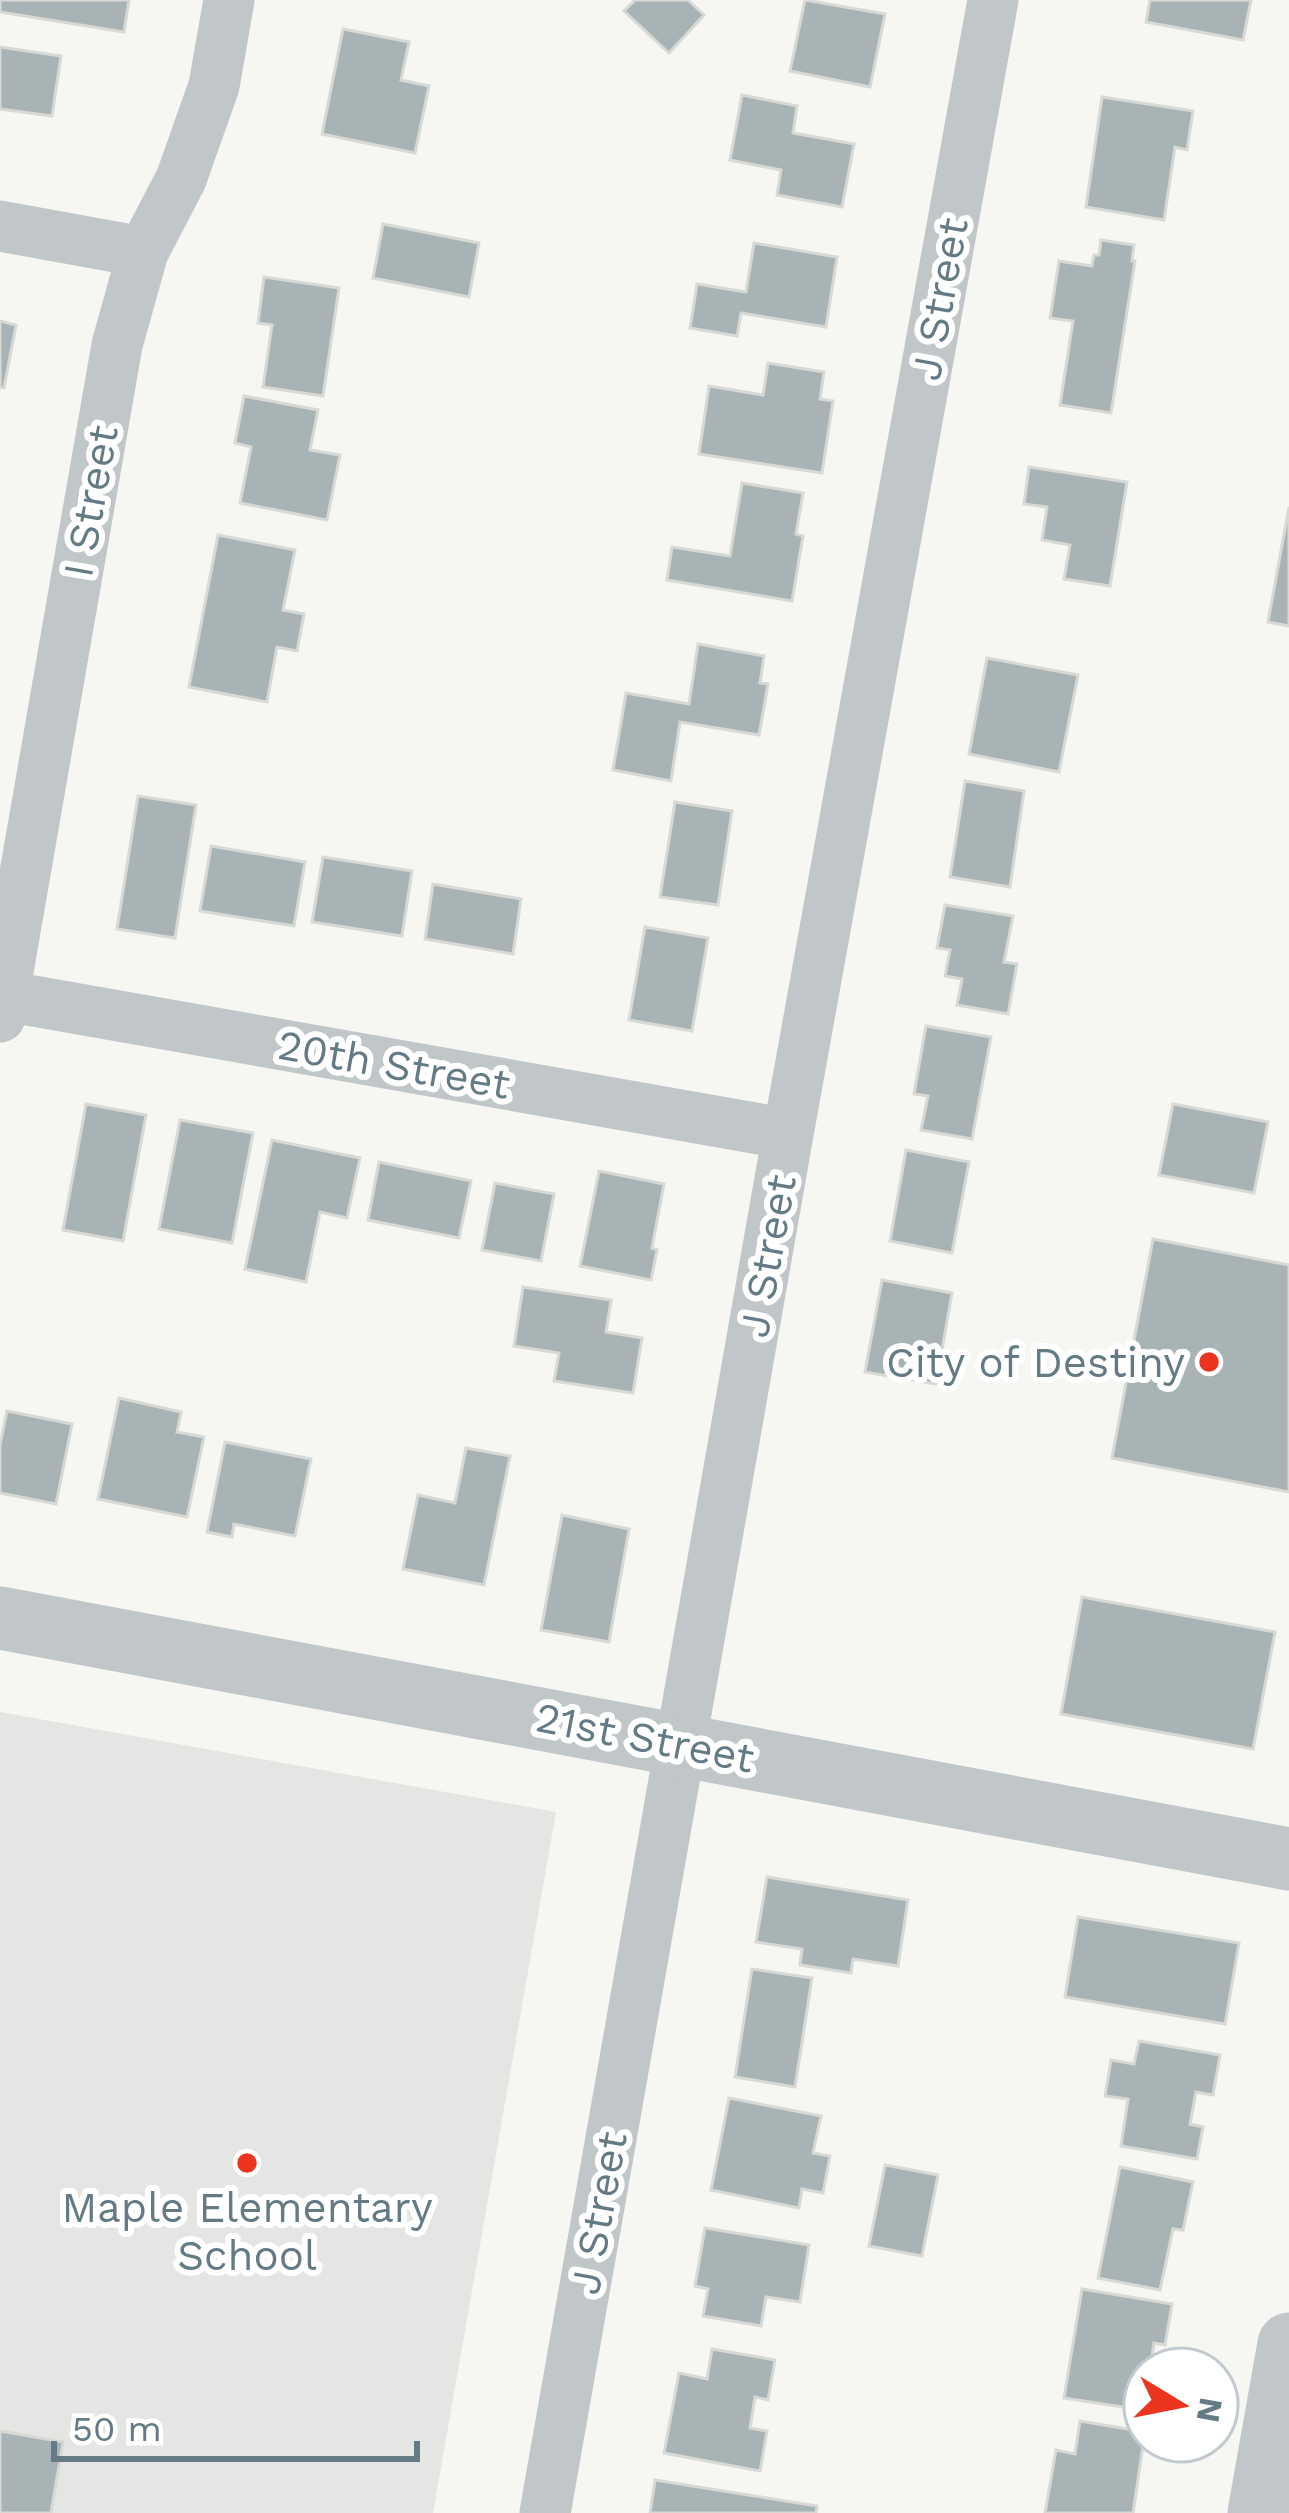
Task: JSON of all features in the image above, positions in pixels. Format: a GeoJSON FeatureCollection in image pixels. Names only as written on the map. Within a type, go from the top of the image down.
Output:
{"type":"FeatureCollection","features":[{"type":"Feature","properties":{"kind":"street","name":"I Street"},"geometry":{"type":"LineString","coordinates":[[1,1002],[117,345],[143,252],[181,179],[214,86],[229,0]]}},
{"type":"Feature","properties":{"kind":"street","name":"J Street"},"geometry":{"type":"LineString","coordinates":[[545,2513],[993,0]]}},
{"type":"Feature","properties":{"kind":"street"},"geometry":{"type":"LineString","coordinates":[[0,226],[143,252]]}},
{"type":"Feature","properties":{"kind":"street","name":"20th Street"},"geometry":{"type":"LineString","coordinates":[[1,1002],[788,1134]]}},
{"type":"Feature","properties":{"kind":"street","name":"21st Street"},"geometry":{"type":"LineString","coordinates":[[0,1618],[1289,1859]]}},
{"type":"Feature","properties":{"kind":"street"},"geometry":{"type":"LineString","coordinates":[[1259,2513],[1289,2344]]}},
{"type":"Feature","properties":{"kind":"shaded area","name":"Maple Elementary School"},"geometry":{"type":"Polygon","coordinates":[[[0,1712],[556,1812],[433,2513],[0,2513],[0,1712]]]}},
{"type":"Feature","properties":{"kind":"building"},"geometry":{"type":"Polygon","coordinates":[[[0,0],[129,0],[124,32],[0,12],[0,0]]]}},
{"type":"Feature","properties":{"kind":"building"},"geometry":{"type":"Polygon","coordinates":[[[635,0],[688,0],[704,15],[669,53],[624,11],[635,0]]]}},
{"type":"Feature","properties":{"kind":"building"},"geometry":{"type":"Polygon","coordinates":[[[805,0],[885,14],[870,87],[790,71],[805,0]]]}},
{"type":"Feature","properties":{"kind":"building"},"geometry":{"type":"Polygon","coordinates":[[[1150,0],[1251,0],[1243,40],[1146,22],[1150,0]]]}},
{"type":"Feature","properties":{"kind":"building"},"geometry":{"type":"Polygon","coordinates":[[[343,29],[409,42],[401,80],[429,86],[415,153],[322,134],[343,29]]]}},
{"type":"Feature","properties":{"kind":"building"},"geometry":{"type":"Polygon","coordinates":[[[0,47],[61,56],[52,116],[0,109],[0,47]]]}},
{"type":"Feature","properties":{"kind":"building"},"geometry":{"type":"Polygon","coordinates":[[[742,95],[797,106],[793,133],[854,144],[842,207],[777,195],[781,170],[730,160],[742,95]]]}},
{"type":"Feature","properties":{"kind":"building"},"geometry":{"type":"Polygon","coordinates":[[[1102,97],[1193,111],[1187,150],[1175,147],[1164,220],[1086,207],[1102,97]]]}},
{"type":"Feature","properties":{"kind":"building"},"geometry":{"type":"Polygon","coordinates":[[[383,224],[479,243],[469,297],[373,278],[383,224]]]}},
{"type":"Feature","properties":{"kind":"building"},"geometry":{"type":"Polygon","coordinates":[[[1101,240],[1134,245],[1135,261],[1111,413],[1060,405],[1073,321],[1050,318],[1059,261],[1092,266],[1101,240]]]}},
{"type":"Feature","properties":{"kind":"building"},"geometry":{"type":"Polygon","coordinates":[[[754,243],[837,257],[826,327],[741,313],[737,336],[690,328],[697,284],[746,292],[754,243]]]}},
{"type":"Feature","properties":{"kind":"building"},"geometry":{"type":"Polygon","coordinates":[[[264,277],[339,288],[323,396],[263,387],[272,325],[258,323],[264,277]]]}},
{"type":"Feature","properties":{"kind":"building"},"geometry":{"type":"Polygon","coordinates":[[[0,321],[16,325],[4,388],[0,387],[0,321]]]}},
{"type":"Feature","properties":{"kind":"building"},"geometry":{"type":"Polygon","coordinates":[[[768,363],[824,372],[820,399],[833,401],[822,473],[699,454],[709,386],[763,395],[768,363]]]}},
{"type":"Feature","properties":{"kind":"building"},"geometry":{"type":"Polygon","coordinates":[[[244,396],[318,410],[310,450],[340,455],[327,520],[240,503],[251,447],[235,443],[244,396]]]}},
{"type":"Feature","properties":{"kind":"building"},"geometry":{"type":"Polygon","coordinates":[[[1029,467],[1127,482],[1110,586],[1064,579],[1070,545],[1042,540],[1047,507],[1024,504],[1029,467]]]}},
{"type":"Feature","properties":{"kind":"building"},"geometry":{"type":"Polygon","coordinates":[[[742,483],[803,493],[796,534],[803,536],[792,601],[667,580],[672,547],[730,556],[742,483]]]}},
{"type":"Feature","properties":{"kind":"building"},"geometry":{"type":"Polygon","coordinates":[[[1289,507],[1289,626],[1268,622],[1289,507]]]}},
{"type":"Feature","properties":{"kind":"building"},"geometry":{"type":"Polygon","coordinates":[[[218,535],[295,550],[283,610],[304,614],[297,651],[277,647],[267,702],[189,687],[218,535]]]}},
{"type":"Feature","properties":{"kind":"building"},"geometry":{"type":"Polygon","coordinates":[[[698,644],[764,656],[760,683],[768,684],[759,735],[680,722],[671,781],[613,770],[626,693],[689,704],[698,644]]]}},
{"type":"Feature","properties":{"kind":"building"},"geometry":{"type":"Polygon","coordinates":[[[987,658],[1078,675],[1059,772],[969,754],[987,658]]]}},
{"type":"Feature","properties":{"kind":"building"},"geometry":{"type":"Polygon","coordinates":[[[965,781],[1024,791],[1010,887],[950,877],[965,781]]]}},
{"type":"Feature","properties":{"kind":"building"},"geometry":{"type":"Polygon","coordinates":[[[138,796],[196,805],[175,938],[117,929],[138,796]]]}},
{"type":"Feature","properties":{"kind":"building"},"geometry":{"type":"Polygon","coordinates":[[[675,802],[732,811],[718,905],[660,897],[675,802]]]}},
{"type":"Feature","properties":{"kind":"building"},"geometry":{"type":"Polygon","coordinates":[[[211,846],[305,862],[294,926],[200,911],[211,846]]]}},
{"type":"Feature","properties":{"kind":"building"},"geometry":{"type":"Polygon","coordinates":[[[323,857],[412,871],[402,936],[312,922],[323,857]]]}},
{"type":"Feature","properties":{"kind":"building"},"geometry":{"type":"Polygon","coordinates":[[[433,884],[521,899],[513,954],[425,939],[433,884]]]}},
{"type":"Feature","properties":{"kind":"building"},"geometry":{"type":"Polygon","coordinates":[[[945,905],[1013,916],[1004,962],[1017,964],[1008,1014],[957,1005],[962,979],[945,976],[950,950],[937,948],[945,905]]]}},
{"type":"Feature","properties":{"kind":"building"},"geometry":{"type":"Polygon","coordinates":[[[645,927],[708,938],[692,1031],[629,1020],[645,927]]]}},
{"type":"Feature","properties":{"kind":"building"},"geometry":{"type":"Polygon","coordinates":[[[926,1026],[991,1037],[972,1139],[921,1130],[928,1096],[914,1094],[926,1026]]]}},
{"type":"Feature","properties":{"kind":"building"},"geometry":{"type":"Polygon","coordinates":[[[86,1104],[146,1115],[123,1241],[63,1230],[86,1104]]]}},
{"type":"Feature","properties":{"kind":"building"},"geometry":{"type":"Polygon","coordinates":[[[1173,1104],[1268,1122],[1254,1193],[1159,1175],[1173,1104]]]}},
{"type":"Feature","properties":{"kind":"building"},"geometry":{"type":"Polygon","coordinates":[[[180,1120],[253,1133],[232,1243],[159,1229],[180,1120]]]}},
{"type":"Feature","properties":{"kind":"building"},"geometry":{"type":"Polygon","coordinates":[[[272,1140],[360,1158],[347,1218],[320,1212],[306,1282],[245,1269],[272,1140]]]}},
{"type":"Feature","properties":{"kind":"building"},"geometry":{"type":"Polygon","coordinates":[[[906,1150],[969,1162],[952,1253],[890,1241],[906,1150]]]}},
{"type":"Feature","properties":{"kind":"building"},"geometry":{"type":"Polygon","coordinates":[[[379,1162],[471,1181],[459,1238],[368,1220],[379,1162]]]}},
{"type":"Feature","properties":{"kind":"building"},"geometry":{"type":"Polygon","coordinates":[[[599,1171],[664,1184],[651,1280],[580,1266],[599,1171]]]}},
{"type":"Feature","properties":{"kind":"building"},"geometry":{"type":"Polygon","coordinates":[[[495,1183],[554,1194],[541,1261],[482,1250],[495,1183]]]}},
{"type":"Feature","properties":{"kind":"building","name":"City of Destiny"},"geometry":{"type":"Polygon","coordinates":[[[1153,1239],[1289,1265],[1289,1492],[1112,1458],[1153,1239]]]}},
{"type":"Feature","properties":{"kind":"building"},"geometry":{"type":"Polygon","coordinates":[[[882,1280],[952,1293],[936,1384],[865,1372],[882,1280]]]}},
{"type":"Feature","properties":{"kind":"building"},"geometry":{"type":"Polygon","coordinates":[[[523,1287],[611,1300],[606,1332],[642,1338],[633,1393],[554,1381],[559,1353],[514,1346],[523,1287]]]}},
{"type":"Feature","properties":{"kind":"building"},"geometry":{"type":"Polygon","coordinates":[[[119,1398],[181,1412],[177,1432],[204,1437],[187,1517],[98,1499],[119,1398]]]}},
{"type":"Feature","properties":{"kind":"building"},"geometry":{"type":"Polygon","coordinates":[[[7,1411],[72,1424],[56,1504],[0,1493],[0,1445],[7,1411]]]}},
{"type":"Feature","properties":{"kind":"building"},"geometry":{"type":"Polygon","coordinates":[[[225,1442],[311,1459],[295,1536],[234,1524],[232,1537],[207,1532],[225,1442]]]}},
{"type":"Feature","properties":{"kind":"building"},"geometry":{"type":"Polygon","coordinates":[[[466,1448],[510,1456],[484,1585],[403,1569],[418,1495],[455,1503],[466,1448]]]}},
{"type":"Feature","properties":{"kind":"building"},"geometry":{"type":"Polygon","coordinates":[[[562,1515],[629,1529],[609,1642],[541,1630],[562,1515]]]}},
{"type":"Feature","properties":{"kind":"building"},"geometry":{"type":"Polygon","coordinates":[[[1082,1597],[1275,1632],[1253,1749],[1061,1714],[1082,1597]]]}},
{"type":"Feature","properties":{"kind":"building"},"geometry":{"type":"Polygon","coordinates":[[[767,1877],[908,1900],[898,1966],[853,1959],[851,1973],[800,1965],[802,1949],[756,1942],[767,1877]]]}},
{"type":"Feature","properties":{"kind":"building"},"geometry":{"type":"Polygon","coordinates":[[[1078,1917],[1239,1943],[1225,2024],[1065,1997],[1078,1917]]]}},
{"type":"Feature","properties":{"kind":"building"},"geometry":{"type":"Polygon","coordinates":[[[752,1969],[812,1978],[795,2087],[735,2077],[752,1969]]]}},
{"type":"Feature","properties":{"kind":"building"},"geometry":{"type":"Polygon","coordinates":[[[1139,2041],[1220,2055],[1213,2095],[1196,2092],[1190,2124],[1203,2127],[1197,2159],[1121,2146],[1128,2099],[1105,2096],[1111,2060],[1134,2064],[1139,2041]]]}},
{"type":"Feature","properties":{"kind":"building"},"geometry":{"type":"Polygon","coordinates":[[[729,2098],[821,2116],[813,2153],[830,2156],[823,2193],[802,2189],[799,2208],[711,2190],[729,2098]]]}},
{"type":"Feature","properties":{"kind":"building"},"geometry":{"type":"Polygon","coordinates":[[[885,2165],[938,2175],[922,2256],[869,2246],[885,2165]]]}},
{"type":"Feature","properties":{"kind":"building"},"geometry":{"type":"Polygon","coordinates":[[[1120,2167],[1193,2182],[1183,2230],[1173,2229],[1160,2290],[1098,2278],[1120,2167]]]}},
{"type":"Feature","properties":{"kind":"building"},"geometry":{"type":"Polygon","coordinates":[[[705,2228],[809,2245],[800,2302],[766,2297],[761,2326],[703,2316],[708,2289],[695,2286],[705,2228]]]}},
{"type":"Feature","properties":{"kind":"building"},"geometry":{"type":"Polygon","coordinates":[[[1082,2289],[1172,2304],[1165,2345],[1121,2345],[1121,2407],[1064,2398],[1082,2289]]]}},
{"type":"Feature","properties":{"kind":"building"},"geometry":{"type":"Polygon","coordinates":[[[712,2349],[775,2360],[768,2400],[755,2397],[750,2428],[767,2431],[760,2471],[664,2453],[679,2373],[707,2379],[712,2349]]]}},
{"type":"Feature","properties":{"kind":"building"},"geometry":{"type":"Polygon","coordinates":[[[1080,2421],[1121,2428],[1121,2465],[1140,2465],[1133,2513],[1045,2513],[1056,2450],[1075,2454],[1080,2421]]]}},
{"type":"Feature","properties":{"kind":"building"},"geometry":{"type":"Polygon","coordinates":[[[0,2431],[63,2442],[51,2513],[0,2513],[0,2431]]]}},
{"type":"Feature","properties":{"kind":"building"},"geometry":{"type":"Polygon","coordinates":[[[655,2480],[817,2506],[816,2513],[650,2513],[655,2480]]]}},
{"type":"Feature","properties":{"kind":"place","name":"City of Destiny"},"geometry":{"type":"Point","coordinates":[1209,1362]}},
{"type":"Feature","properties":{"kind":"place","name":"Maple Elementary School"},"geometry":{"type":"Point","coordinates":[247,2163]}}]}
